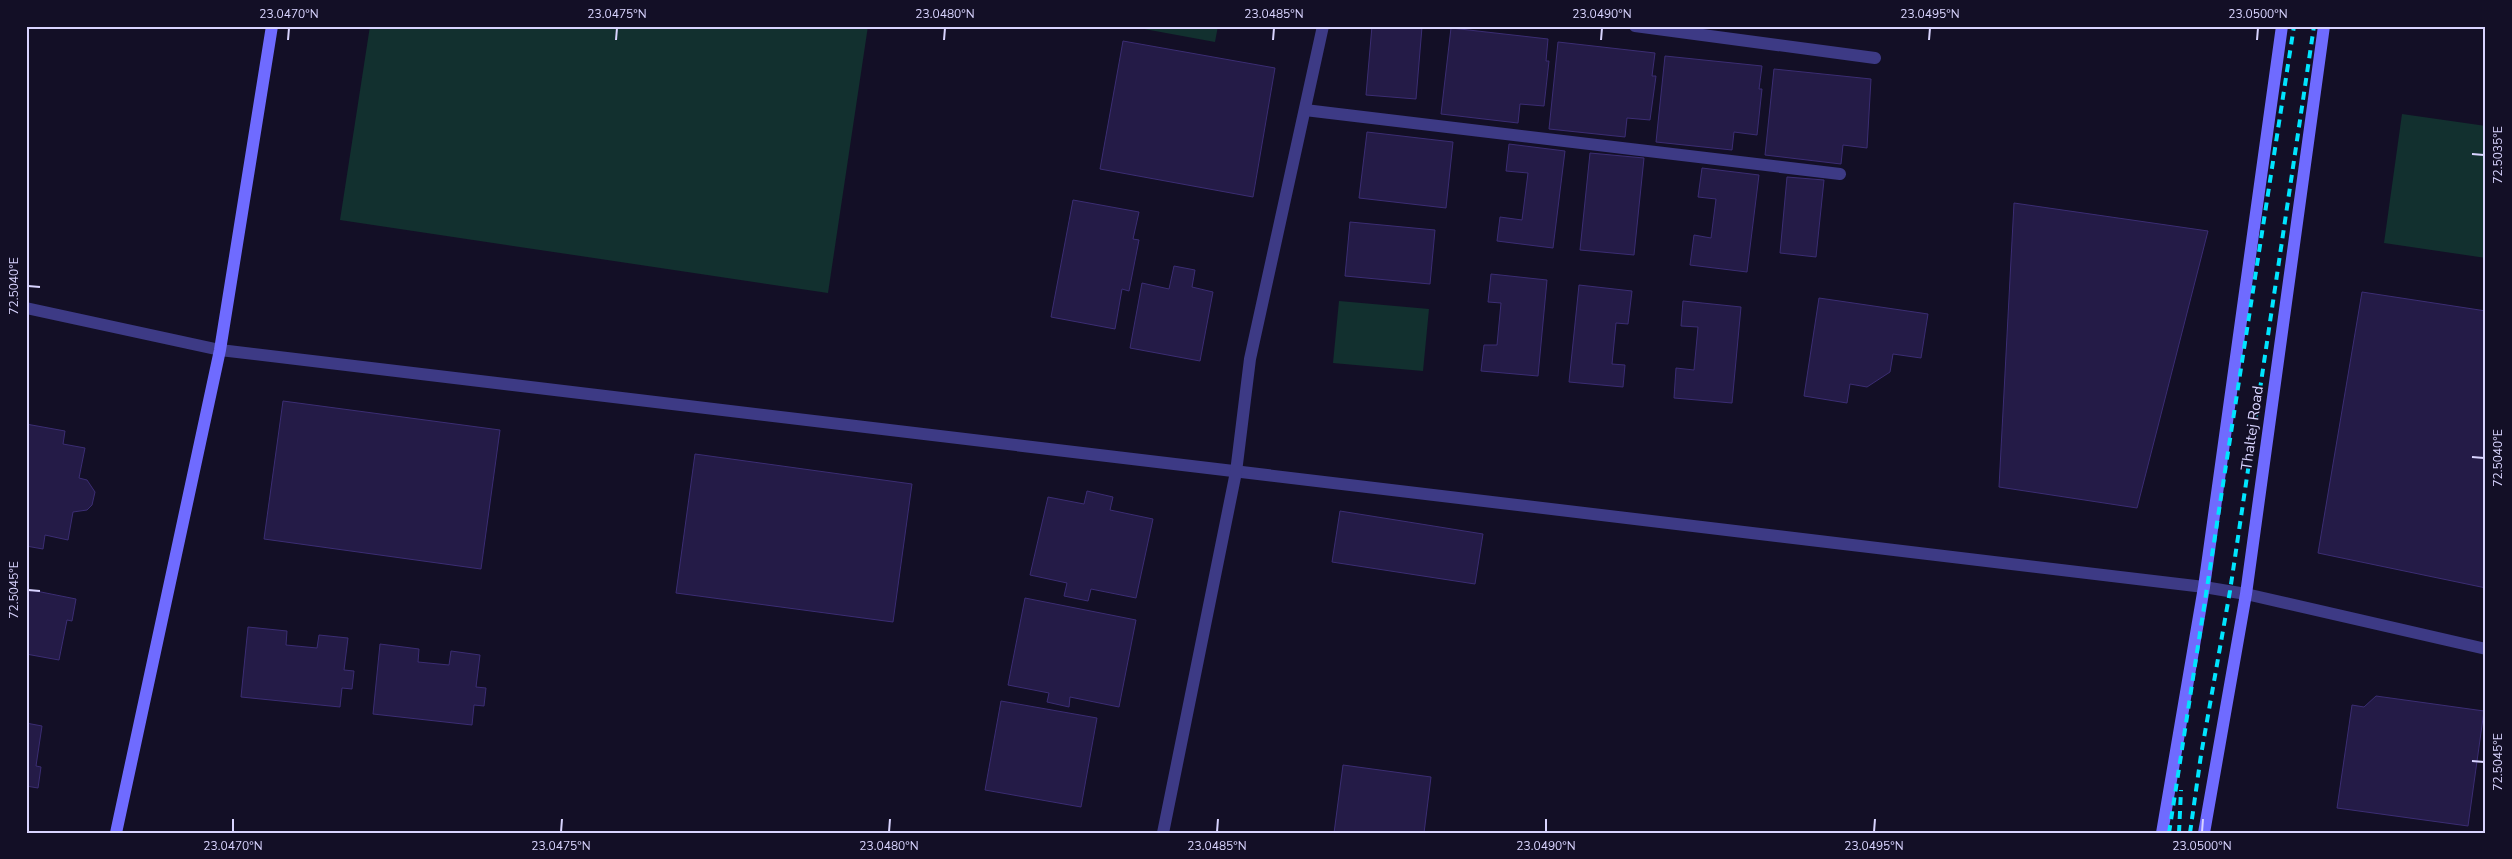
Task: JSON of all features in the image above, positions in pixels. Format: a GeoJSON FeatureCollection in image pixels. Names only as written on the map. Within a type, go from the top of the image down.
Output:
{"type":"FeatureCollection","features":[{"type":"Feature","properties":{"kind":"main road"},"geometry":{"type":"LineString","coordinates":[[116,833],[220,350],[272,26]]}},
{"type":"Feature","properties":{"kind":"main road","name":"Thaltej Road"},"geometry":{"type":"LineString","coordinates":[[2162,833],[2204,587],[2282,26]]}},
{"type":"Feature","properties":{"kind":"main road","name":"Thaltej Road"},"geometry":{"type":"LineString","coordinates":[[2204,833],[2246,594],[2324,26]]}},
{"type":"Feature","properties":{"kind":"street"},"geometry":{"type":"LineString","coordinates":[[1163,833],[1236,472],[1250,359],[1323,26]]}},
{"type":"Feature","properties":{"kind":"street"},"geometry":{"type":"LineString","coordinates":[[1635,26],[1875,58]]}},
{"type":"Feature","properties":{"kind":"street"},"geometry":{"type":"LineString","coordinates":[[1305,110],[1840,174]]}},
{"type":"Feature","properties":{"kind":"street"},"geometry":{"type":"LineString","coordinates":[[26,308],[220,350],[2204,587],[2246,594],[2486,649]]}},
{"type":"Feature","properties":{"kind":"green space"},"geometry":{"type":"Polygon","coordinates":[[[370,26],[868,26],[828,293],[340,220],[370,26]]]}},
{"type":"Feature","properties":{"kind":"green space"},"geometry":{"type":"Polygon","coordinates":[[[1128,26],[1218,26],[1215,42],[1128,26]]]}},
{"type":"Feature","properties":{"kind":"green space"},"geometry":{"type":"Polygon","coordinates":[[[2402,114],[2486,126],[2486,258],[2384,243],[2402,114]]]}},
{"type":"Feature","properties":{"kind":"green space"},"geometry":{"type":"Polygon","coordinates":[[[1339,301],[1429,309],[1423,371],[1333,363],[1339,301]]]}},
{"type":"Feature","properties":{"kind":"building"},"geometry":{"type":"Polygon","coordinates":[[[1372,26],[1422,27],[1416,99],[1366,95],[1372,26]]]}},
{"type":"Feature","properties":{"kind":"building"},"geometry":{"type":"Polygon","coordinates":[[[1451,28],[1548,39],[1546,61],[1549,61],[1544,106],[1520,104],[1518,123],[1441,114],[1451,28]]]}},
{"type":"Feature","properties":{"kind":"building"},"geometry":{"type":"Polygon","coordinates":[[[1123,41],[1275,68],[1253,197],[1100,169],[1123,41]]]}},
{"type":"Feature","properties":{"kind":"building"},"geometry":{"type":"Polygon","coordinates":[[[1558,42],[1655,53],[1652,76],[1656,76],[1650,120],[1627,118],[1625,137],[1549,129],[1558,42]]]}},
{"type":"Feature","properties":{"kind":"building"},"geometry":{"type":"Polygon","coordinates":[[[1665,56],[1762,66],[1759,89],[1762,89],[1757,135],[1734,132],[1732,150],[1656,142],[1665,56]]]}},
{"type":"Feature","properties":{"kind":"building"},"geometry":{"type":"Polygon","coordinates":[[[1774,69],[1871,79],[1867,148],[1843,145],[1841,164],[1765,155],[1774,69]]]}},
{"type":"Feature","properties":{"kind":"building"},"geometry":{"type":"Polygon","coordinates":[[[1367,132],[1453,142],[1446,208],[1359,198],[1367,132]]]}},
{"type":"Feature","properties":{"kind":"building"},"geometry":{"type":"Polygon","coordinates":[[[1509,144],[1565,151],[1553,248],[1497,241],[1500,217],[1522,220],[1528,173],[1506,171],[1509,144]]]}},
{"type":"Feature","properties":{"kind":"building"},"geometry":{"type":"Polygon","coordinates":[[[1590,153],[1644,158],[1634,255],[1580,250],[1590,153]]]}},
{"type":"Feature","properties":{"kind":"building"},"geometry":{"type":"Polygon","coordinates":[[[1702,168],[1759,175],[1747,272],[1690,265],[1694,235],[1711,238],[1716,199],[1698,197],[1702,168]]]}},
{"type":"Feature","properties":{"kind":"building"},"geometry":{"type":"Polygon","coordinates":[[[1787,177],[1824,180],[1816,257],[1780,253],[1787,177]]]}},
{"type":"Feature","properties":{"kind":"building"},"geometry":{"type":"Polygon","coordinates":[[[1073,200],[1139,212],[1133,239],[1139,240],[1129,291],[1122,289],[1115,329],[1051,317],[1073,200]]]}},
{"type":"Feature","properties":{"kind":"building"},"geometry":{"type":"Polygon","coordinates":[[[2014,203],[2208,231],[2137,508],[1999,487],[2014,203]]]}},
{"type":"Feature","properties":{"kind":"building"},"geometry":{"type":"Polygon","coordinates":[[[1350,222],[1435,230],[1430,284],[1345,276],[1350,222]]]}},
{"type":"Feature","properties":{"kind":"building"},"geometry":{"type":"Polygon","coordinates":[[[1174,266],[1195,270],[1192,287],[1213,292],[1200,361],[1130,348],[1142,283],[1169,289],[1174,266]]]}},
{"type":"Feature","properties":{"kind":"building"},"geometry":{"type":"Polygon","coordinates":[[[1491,274],[1547,280],[1538,376],[1481,371],[1484,345],[1497,345],[1501,303],[1488,302],[1491,274]]]}},
{"type":"Feature","properties":{"kind":"building"},"geometry":{"type":"Polygon","coordinates":[[[1579,285],[1632,291],[1628,324],[1616,323],[1612,364],[1625,365],[1623,387],[1569,382],[1579,285]]]}},
{"type":"Feature","properties":{"kind":"building"},"geometry":{"type":"Polygon","coordinates":[[[2362,292],[2486,311],[2486,588],[2318,553],[2362,292]]]}},
{"type":"Feature","properties":{"kind":"building"},"geometry":{"type":"Polygon","coordinates":[[[1819,298],[1928,314],[1921,358],[1893,354],[1890,372],[1867,387],[1850,384],[1847,403],[1804,396],[1819,298]]]}},
{"type":"Feature","properties":{"kind":"building"},"geometry":{"type":"Polygon","coordinates":[[[1683,301],[1741,307],[1732,403],[1674,398],[1676,368],[1694,370],[1698,327],[1681,326],[1683,301]]]}},
{"type":"Feature","properties":{"kind":"building"},"geometry":{"type":"Polygon","coordinates":[[[283,401],[500,430],[481,569],[264,539],[283,401]]]}},
{"type":"Feature","properties":{"kind":"building"},"geometry":{"type":"Polygon","coordinates":[[[26,424],[65,431],[63,444],[85,448],[79,478],[87,480],[95,492],[92,505],[87,510],[73,512],[68,540],[45,535],[43,549],[26,546],[26,424]]]}},
{"type":"Feature","properties":{"kind":"building"},"geometry":{"type":"Polygon","coordinates":[[[695,454],[912,484],[893,622],[676,593],[695,454]]]}},
{"type":"Feature","properties":{"kind":"building"},"geometry":{"type":"Polygon","coordinates":[[[1087,491],[1113,497],[1110,510],[1153,519],[1136,598],[1091,589],[1088,601],[1064,596],[1067,583],[1030,575],[1048,497],[1084,504],[1087,491]]]}},
{"type":"Feature","properties":{"kind":"building"},"geometry":{"type":"Polygon","coordinates":[[[1340,511],[1483,534],[1475,584],[1332,562],[1340,511]]]}},
{"type":"Feature","properties":{"kind":"building"},"geometry":{"type":"Polygon","coordinates":[[[26,589],[76,599],[72,621],[67,620],[59,660],[26,654],[26,589]]]}},
{"type":"Feature","properties":{"kind":"building"},"geometry":{"type":"Polygon","coordinates":[[[1025,598],[1136,620],[1119,707],[1070,697],[1069,707],[1047,702],[1049,693],[1008,685],[1025,598]]]}},
{"type":"Feature","properties":{"kind":"building"},"geometry":{"type":"Polygon","coordinates":[[[248,627],[287,631],[286,645],[317,648],[319,635],[348,638],[344,670],[354,671],[352,689],[342,688],[340,707],[241,697],[248,627]]]}},
{"type":"Feature","properties":{"kind":"building"},"geometry":{"type":"Polygon","coordinates":[[[380,644],[419,649],[418,662],[449,665],[451,651],[480,655],[476,687],[486,688],[484,706],[474,705],[472,725],[373,714],[380,644]]]}},
{"type":"Feature","properties":{"kind":"building"},"geometry":{"type":"Polygon","coordinates":[[[2376,696],[2484,711],[2468,826],[2337,808],[2352,705],[2364,707],[2376,696]]]}},
{"type":"Feature","properties":{"kind":"building"},"geometry":{"type":"Polygon","coordinates":[[[1001,701],[1097,718],[1081,807],[985,790],[1001,701]]]}},
{"type":"Feature","properties":{"kind":"building"},"geometry":{"type":"Polygon","coordinates":[[[26,723],[42,726],[36,766],[41,767],[38,788],[26,786],[26,723]]]}},
{"type":"Feature","properties":{"kind":"building"},"geometry":{"type":"Polygon","coordinates":[[[1343,765],[1431,777],[1424,833],[1334,833],[1343,765]]]}},
{"type":"Feature","properties":{"kind":"railway"},"geometry":{"type":"LineString","coordinates":[[2169,833],[2294,26]]}},
{"type":"Feature","properties":{"kind":"railway"},"geometry":{"type":"LineString","coordinates":[[2190,833],[2201,755],[2230,591],[2314,26]]}},
{"type":"Feature","properties":{"kind":"railway"},"geometry":{"type":"LineString","coordinates":[[2179,833],[2181,790]]}}]}
